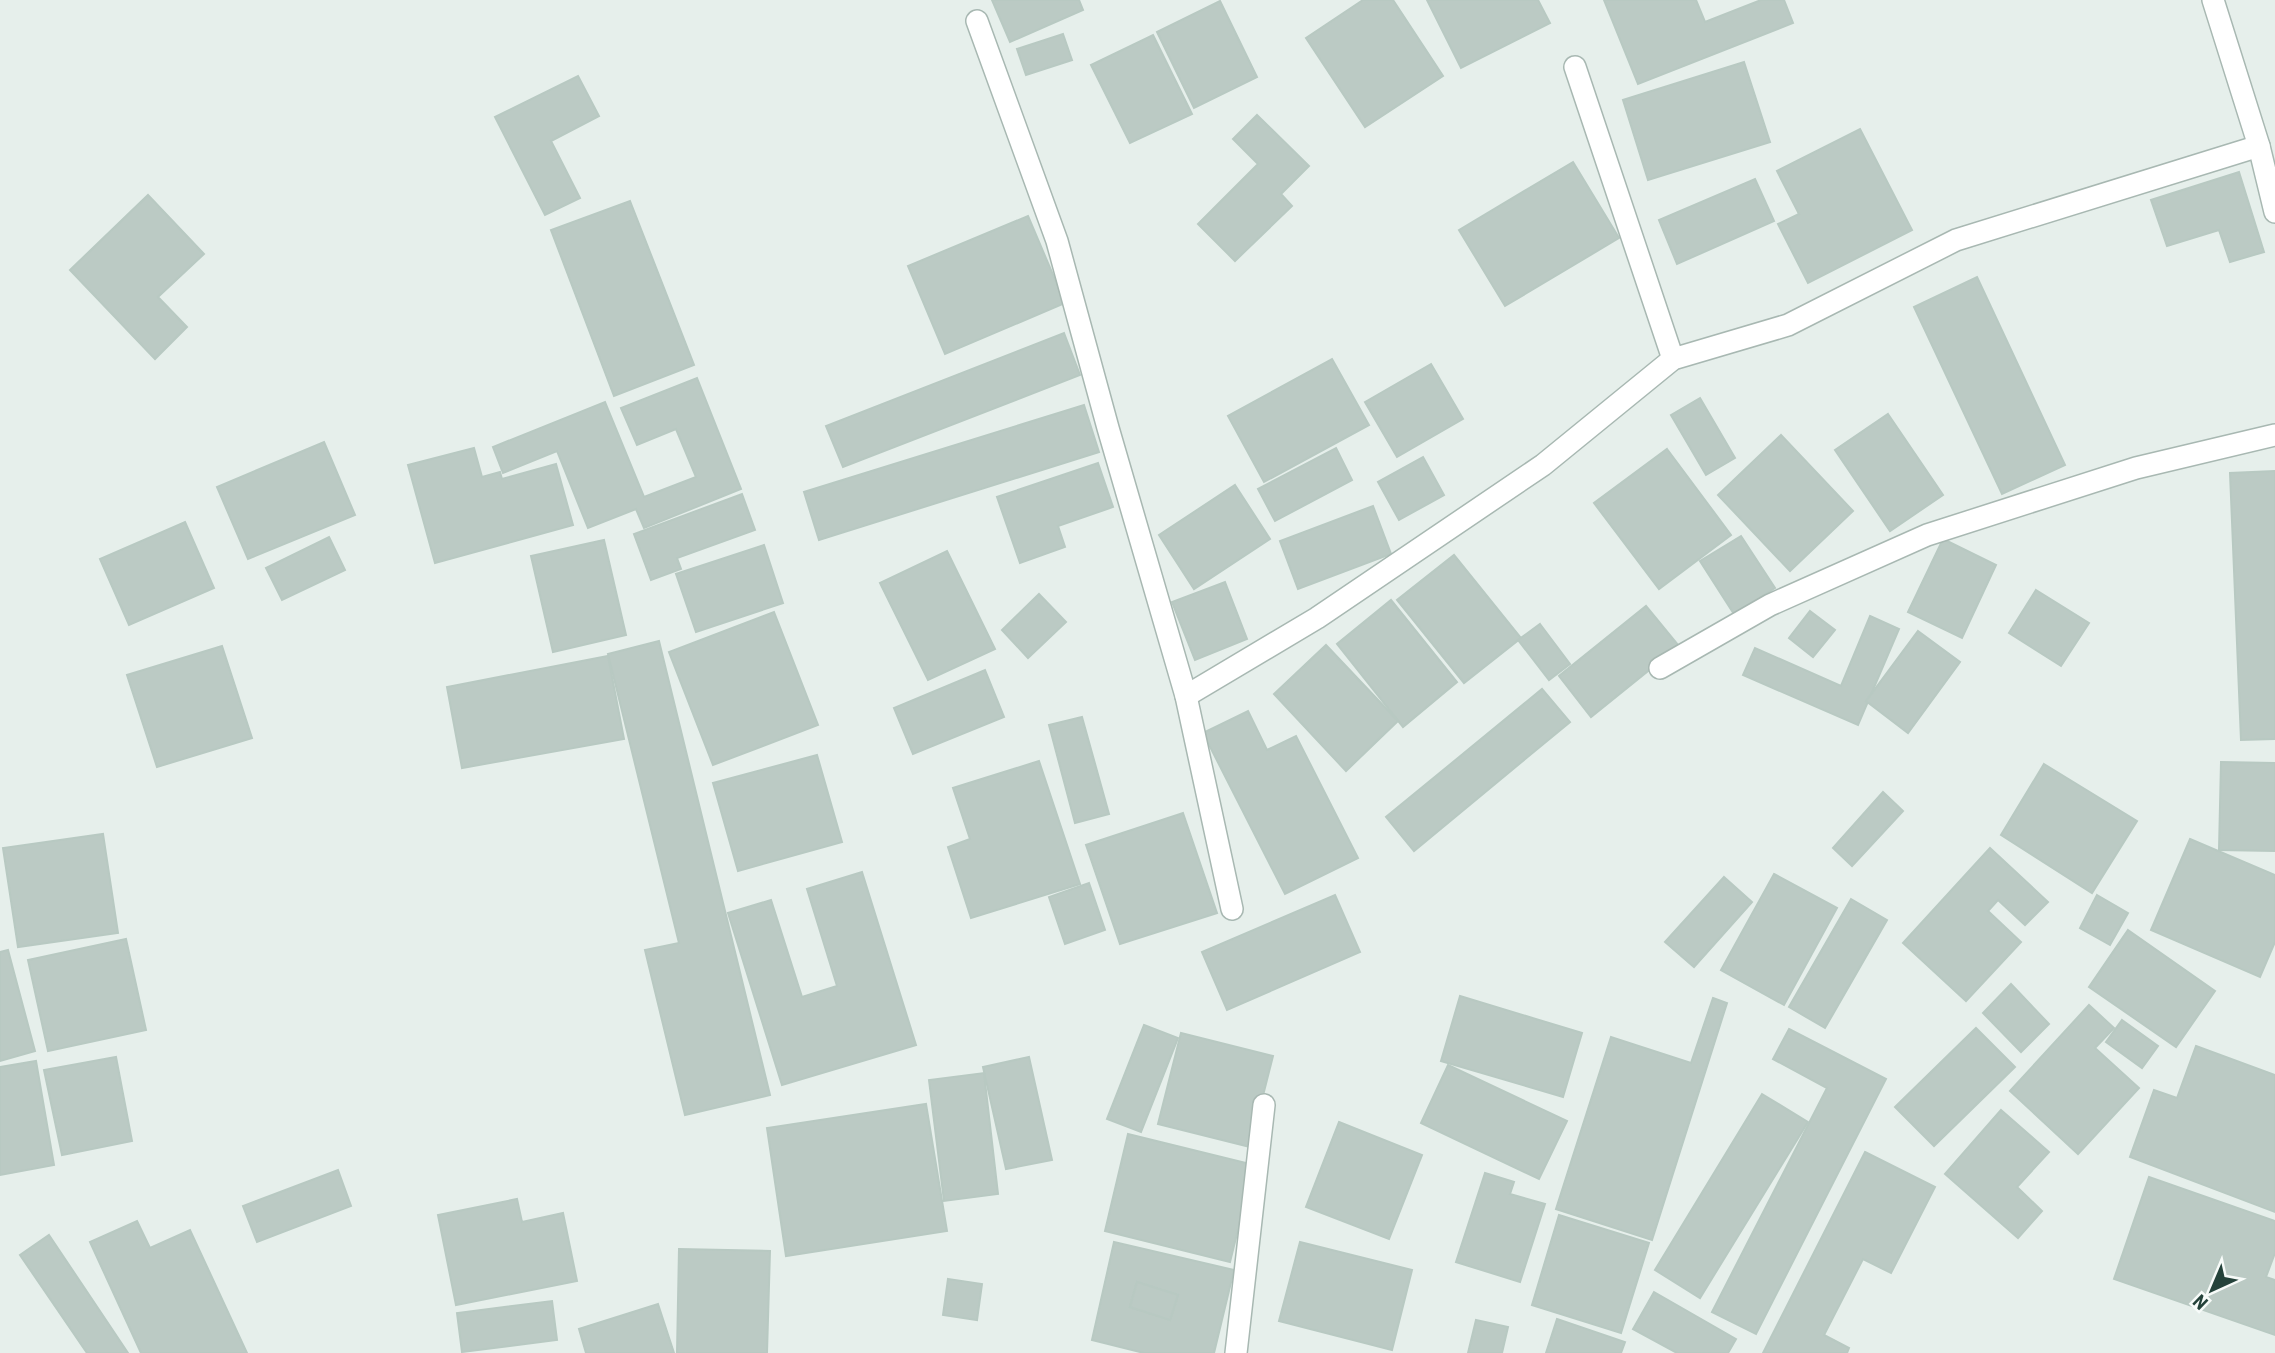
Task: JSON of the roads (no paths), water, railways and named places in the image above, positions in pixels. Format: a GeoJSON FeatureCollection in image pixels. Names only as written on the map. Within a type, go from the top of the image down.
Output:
{"type":"FeatureCollection","features":[{"type":"Feature","properties":{"kind":"street"},"geometry":{"type":"LineString","coordinates":[[2213,0],[2259,146],[2275,212]]}},
{"type":"Feature","properties":{"kind":"street"},"geometry":{"type":"LineString","coordinates":[[977,21],[1057,241],[1186,696],[1232,909]]}},
{"type":"Feature","properties":{"kind":"street"},"geometry":{"type":"LineString","coordinates":[[1575,68],[1673,359]]}},
{"type":"Feature","properties":{"kind":"street"},"geometry":{"type":"LineString","coordinates":[[1186,696],[1317,618],[1543,465],[1673,359],[1788,325],[1956,240],[2259,146]]}},
{"type":"Feature","properties":{"kind":"street"},"geometry":{"type":"LineString","coordinates":[[1660,668],[1770,605],[1927,535],[2136,468],[2275,435]]}},
{"type":"Feature","properties":{"kind":"street"},"geometry":{"type":"LineString","coordinates":[[1236,1353],[1264,1105]]}}]}
